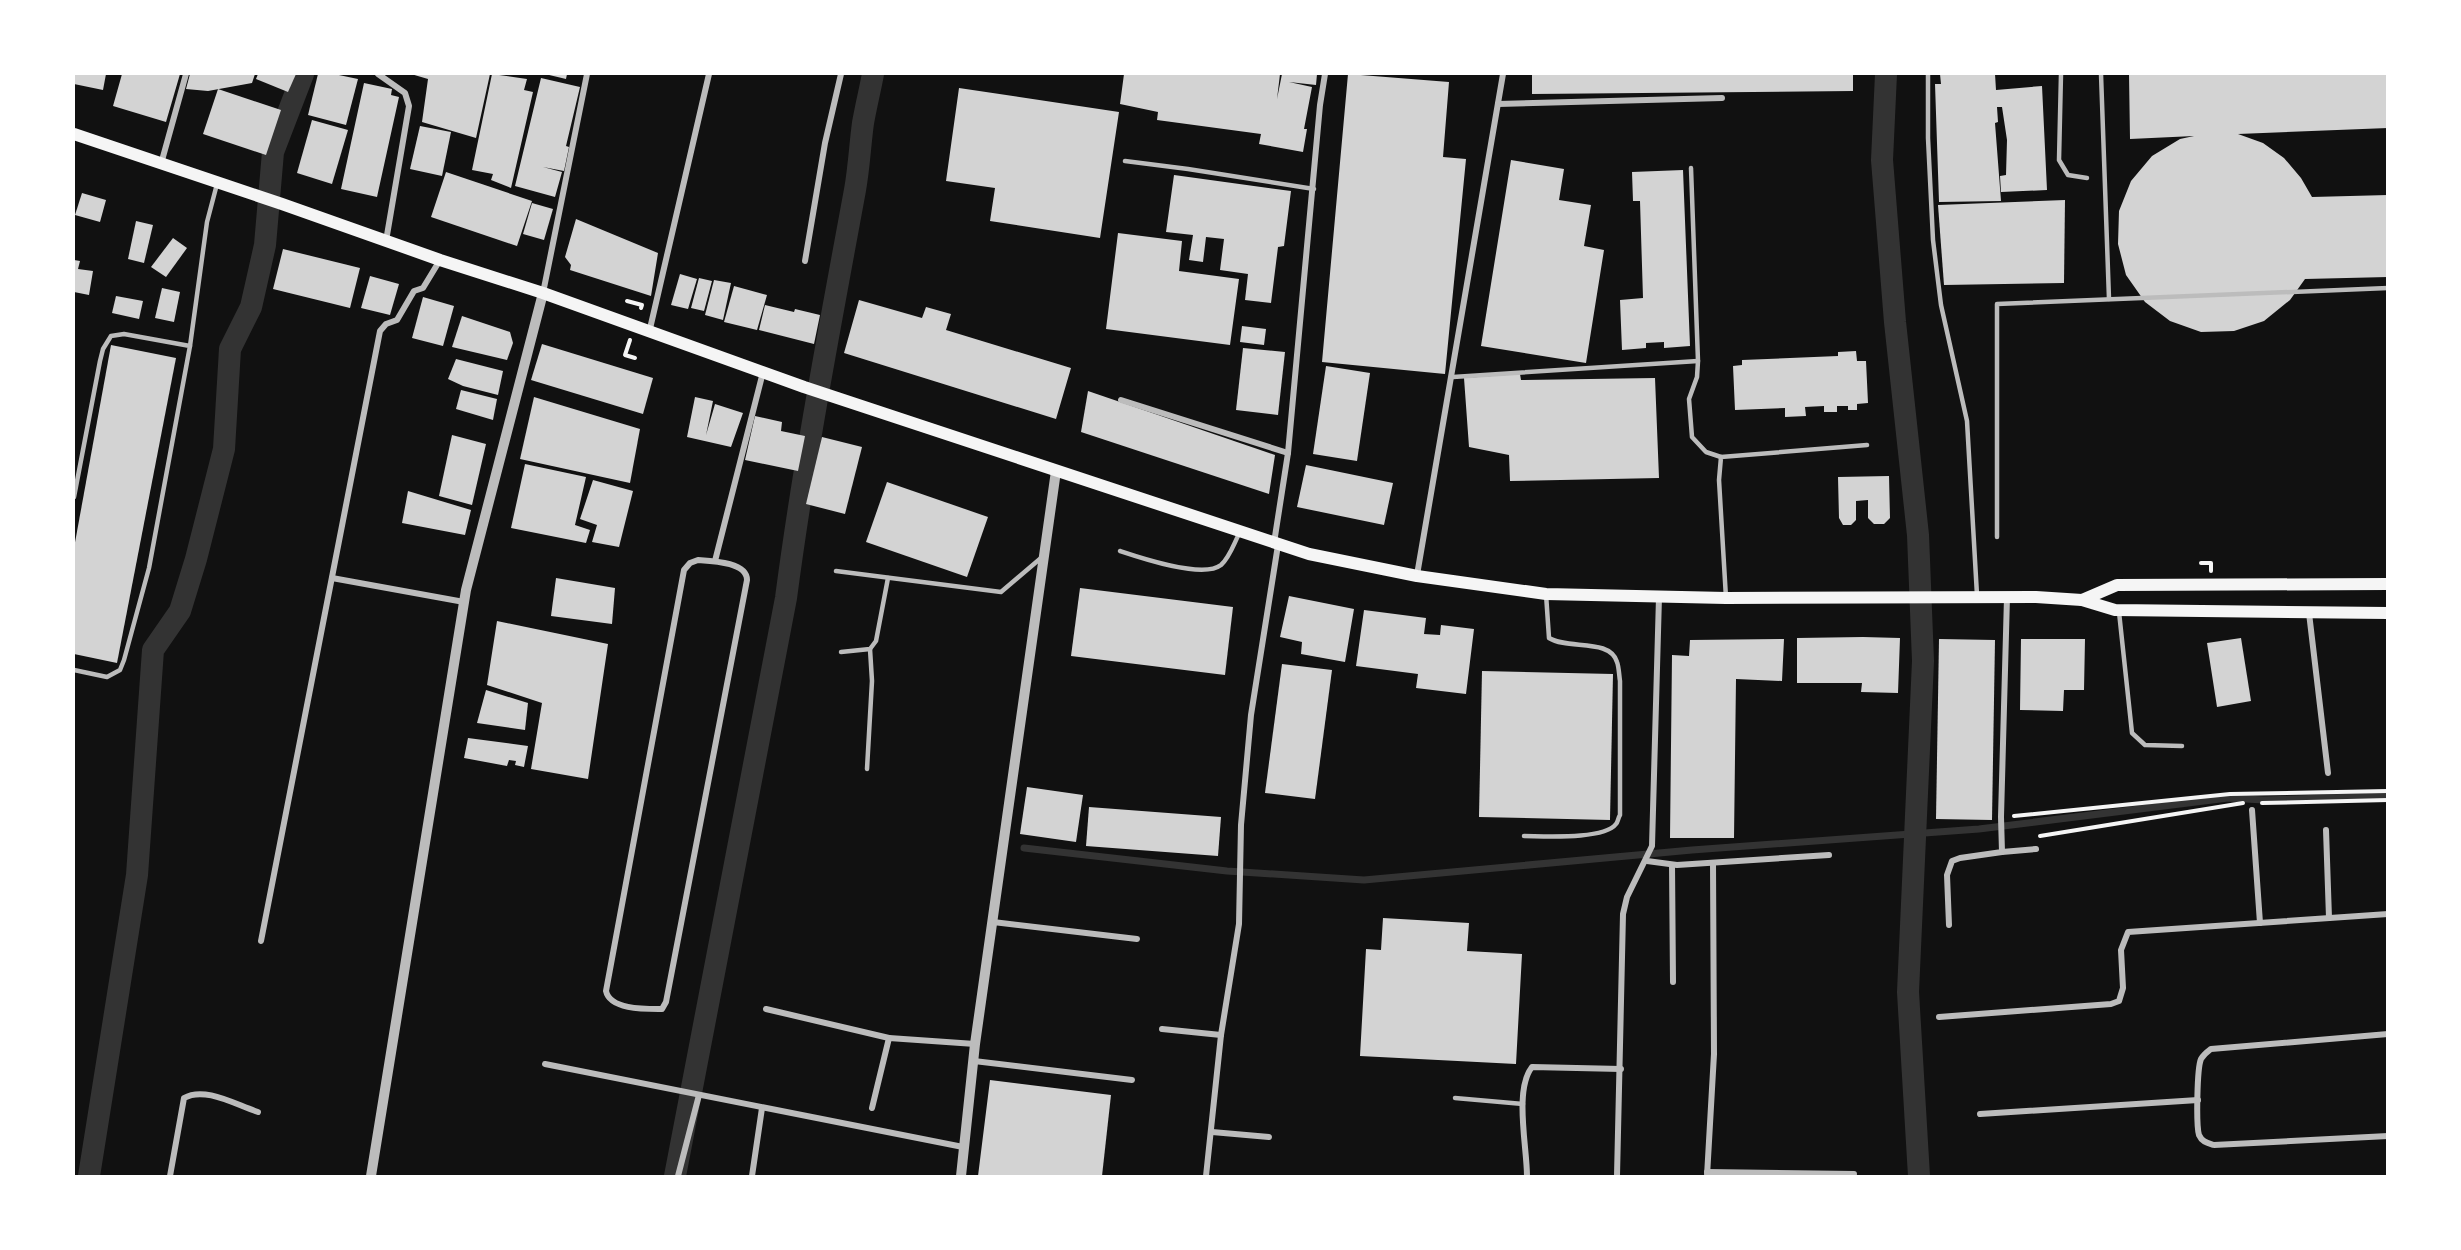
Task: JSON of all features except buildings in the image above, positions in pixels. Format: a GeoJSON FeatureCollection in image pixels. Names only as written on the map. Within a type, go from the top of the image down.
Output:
{"type":"FeatureCollection","features":[{"type":"Feature","properties":{"kind":"main road"},"geometry":{"type":"LineString","coordinates":[[74,134],[440,260],[543,293],[804,387],[1309,554],[1417,576],[1546,594],[1726,598],[2007,597],[2082,600],[2119,610],[2388,613]]}},
{"type":"Feature","properties":{"kind":"main road"},"geometry":{"type":"LineString","coordinates":[[2082,600],[2117,585],[2388,584]]}},
{"type":"Feature","properties":{"kind":"street"},"geometry":{"type":"LineString","coordinates":[[161,164],[186,74]]}},
{"type":"Feature","properties":{"kind":"street"},"geometry":{"type":"LineString","coordinates":[[378,74],[405,93],[409,106],[386,241]]}},
{"type":"Feature","properties":{"kind":"street"},"geometry":{"type":"LineString","coordinates":[[371,1176],[464,602],[543,293],[587,74]]}},
{"type":"Feature","properties":{"kind":"street"},"geometry":{"type":"LineString","coordinates":[[649,333],[709,74]]}},
{"type":"Feature","properties":{"kind":"street"},"geometry":{"type":"LineString","coordinates":[[805,261],[825,143],[841,74]]}},
{"type":"Feature","properties":{"kind":"street"},"geometry":{"type":"LineString","coordinates":[[1206,1176],[1221,1035],[1239,924],[1241,825],[1251,715],[1288,453],[1320,105],[1325,74]]}},
{"type":"Feature","properties":{"kind":"street"},"geometry":{"type":"LineString","coordinates":[[1417,576],[1453,377],[1503,74]]}},
{"type":"Feature","properties":{"kind":"street"},"geometry":{"type":"LineString","coordinates":[[1498,104],[1722,98]]}},
{"type":"Feature","properties":{"kind":"street"},"geometry":{"type":"LineString","coordinates":[[261,941],[380,331],[386,324],[397,320],[414,291],[423,288],[440,260]]}},
{"type":"Feature","properties":{"kind":"street"},"geometry":{"type":"LineString","coordinates":[[715,561],[763,372]]}},
{"type":"Feature","properties":{"kind":"street"},"geometry":{"type":"LineString","coordinates":[[1121,400],[1288,453]]}},
{"type":"Feature","properties":{"kind":"street"},"geometry":{"type":"LineString","coordinates":[[961,1176],[975,1044],[1056,471]]}},
{"type":"Feature","properties":{"kind":"street"},"geometry":{"type":"LineString","coordinates":[[698,560],[715,561],[744,569],[747,580],[666,1002],[662,1009],[614,1003],[607,998],[606,991],[684,570],[690,563],[698,560]]}},
{"type":"Feature","properties":{"kind":"street"},"geometry":{"type":"LineString","coordinates":[[332,578],[464,602]]}},
{"type":"Feature","properties":{"kind":"street"},"geometry":{"type":"LineString","coordinates":[[1617,1176],[1623,914],[1627,897],[1652,846],[1659,597]]}},
{"type":"Feature","properties":{"kind":"street"},"geometry":{"type":"LineString","coordinates":[[2002,852],[2007,597]]}},
{"type":"Feature","properties":{"kind":"street"},"geometry":{"type":"LineString","coordinates":[[2309,612],[2328,773]]}},
{"type":"Feature","properties":{"kind":"street"},"geometry":{"type":"LineString","coordinates":[[2252,810],[2260,923]]}},
{"type":"Feature","properties":{"kind":"street"},"geometry":{"type":"LineString","coordinates":[[2326,830],[2329,918]]}},
{"type":"Feature","properties":{"kind":"street"},"geometry":{"type":"LineString","coordinates":[[1949,925],[1947,875],[1952,861],[2002,852],[2036,849]]}},
{"type":"Feature","properties":{"kind":"street"},"geometry":{"type":"LineString","coordinates":[[1647,860],[1672,865],[1829,855]]}},
{"type":"Feature","properties":{"kind":"street"},"geometry":{"type":"LineString","coordinates":[[1713,863],[1714,1054],[1707,1174],[1854,1174]]}},
{"type":"Feature","properties":{"kind":"street"},"geometry":{"type":"LineString","coordinates":[[1672,865],[1673,982]]}},
{"type":"Feature","properties":{"kind":"street"},"geometry":{"type":"LineString","coordinates":[[1939,1017],[2111,1004],[2119,1001],[2122,996],[2121,950],[2128,932],[2388,914]]}},
{"type":"Feature","properties":{"kind":"street"},"geometry":{"type":"LineString","coordinates":[[993,922],[1137,939]]}},
{"type":"Feature","properties":{"kind":"street"},"geometry":{"type":"LineString","coordinates":[[766,1009],[889,1038],[975,1044]]}},
{"type":"Feature","properties":{"kind":"street"},"geometry":{"type":"LineString","coordinates":[[1162,1029],[1221,1035]]}},
{"type":"Feature","properties":{"kind":"street"},"geometry":{"type":"LineString","coordinates":[[2388,1034],[2211,1049],[2200,1062],[2198,1100],[2199,1136],[2205,1142],[2214,1145],[2388,1136]]}},
{"type":"Feature","properties":{"kind":"street"},"geometry":{"type":"LineString","coordinates":[[872,1108],[889,1038]]}},
{"type":"Feature","properties":{"kind":"street"},"geometry":{"type":"LineString","coordinates":[[974,1061],[1132,1080]]}},
{"type":"Feature","properties":{"kind":"street"},"geometry":{"type":"LineString","coordinates":[[544,1064],[963,1147]]}},
{"type":"Feature","properties":{"kind":"street"},"geometry":{"type":"LineString","coordinates":[[1527,1176],[1523,1104],[1527,1072],[1532,1067],[1621,1069]]}},
{"type":"Feature","properties":{"kind":"street"},"geometry":{"type":"LineString","coordinates":[[170,1176],[184,1098],[194,1092],[207,1094],[258,1112]]}},
{"type":"Feature","properties":{"kind":"street"},"geometry":{"type":"LineString","coordinates":[[678,1176],[699,1095]]}},
{"type":"Feature","properties":{"kind":"street"},"geometry":{"type":"LineString","coordinates":[[1980,1114],[2198,1100]]}},
{"type":"Feature","properties":{"kind":"street"},"geometry":{"type":"LineString","coordinates":[[752,1176],[762,1108]]}},
{"type":"Feature","properties":{"kind":"street"},"geometry":{"type":"LineString","coordinates":[[1212,1132],[1269,1137]]}},
{"type":"Feature","properties":{"kind":"lane"},"geometry":{"type":"LineString","coordinates":[[1928,74],[1927,128],[1933,240],[1941,305],[1967,421],[1978,597]]}},
{"type":"Feature","properties":{"kind":"lane"},"geometry":{"type":"LineString","coordinates":[[2061,74],[2059,160],[2068,175],[2087,178]]}},
{"type":"Feature","properties":{"kind":"lane"},"geometry":{"type":"LineString","coordinates":[[2101,74],[2109,299]]}},
{"type":"Feature","properties":{"kind":"lane"},"geometry":{"type":"LineString","coordinates":[[1125,161],[1314,189]]}},
{"type":"Feature","properties":{"kind":"lane"},"geometry":{"type":"LineString","coordinates":[[1691,168],[1698,361],[1697,377],[1689,399],[1692,437],[1706,452],[1720,457],[1867,445]]}},
{"type":"Feature","properties":{"kind":"lane"},"geometry":{"type":"LineString","coordinates":[[74,670],[107,677],[120,670],[124,660],[149,568],[190,346],[207,222],[217,183]]}},
{"type":"Feature","properties":{"kind":"lane"},"geometry":{"type":"LineString","coordinates":[[1997,537],[1997,303],[2388,288]]}},
{"type":"Feature","properties":{"kind":"lane"},"geometry":{"type":"LineString","coordinates":[[74,497],[100,361],[103,349],[111,336],[124,334],[190,346]]}},
{"type":"Feature","properties":{"kind":"lane"},"geometry":{"type":"LineString","coordinates":[[1453,377],[1698,361]]}},
{"type":"Feature","properties":{"kind":"lane"},"geometry":{"type":"LineString","coordinates":[[1720,457],[1719,480],[1726,598]]}},
{"type":"Feature","properties":{"kind":"lane"},"geometry":{"type":"LineString","coordinates":[[1120,551],[1166,564],[1205,571],[1219,567],[1226,559],[1240,532]]}},
{"type":"Feature","properties":{"kind":"lane"},"geometry":{"type":"LineString","coordinates":[[836,571],[1001,592],[1045,555]]}},
{"type":"Feature","properties":{"kind":"lane"},"geometry":{"type":"LineString","coordinates":[[867,769],[872,681],[870,649],[876,641],[888,578]]}},
{"type":"Feature","properties":{"kind":"lane"},"geometry":{"type":"LineString","coordinates":[[1524,836],[1584,835],[1608,830],[1616,825],[1620,815],[1620,681],[1617,661],[1612,651],[1602,647],[1557,643],[1549,638],[1546,594]]}},
{"type":"Feature","properties":{"kind":"lane"},"geometry":{"type":"LineString","coordinates":[[2119,610],[2132,733],[2145,745],[2182,746]]}},
{"type":"Feature","properties":{"kind":"lane"},"geometry":{"type":"LineString","coordinates":[[841,652],[870,649]]}},
{"type":"Feature","properties":{"kind":"lane"},"geometry":{"type":"LineString","coordinates":[[1455,1098],[1523,1104]]}},
{"type":"Feature","properties":{"kind":"path"},"geometry":{"type":"LineString","coordinates":[[627,301],[642,305]]}},
{"type":"Feature","properties":{"kind":"path"},"geometry":{"type":"LineString","coordinates":[[625,355],[636,358]]}},
{"type":"Feature","properties":{"kind":"path"},"geometry":{"type":"LineString","coordinates":[[2201,563],[2211,563]]}},
{"type":"Feature","properties":{"kind":"path"},"geometry":{"type":"LineString","coordinates":[[2001,819],[2230,794],[2388,791]]}},
{"type":"Feature","properties":{"kind":"path"},"geometry":{"type":"LineString","coordinates":[[2036,837],[2232,804],[2388,800]]}},
{"type":"Feature","properties":{"kind":"waterway"},"geometry":{"type":"LineString","coordinates":[[89,1176],[137,875],[153,650],[180,611],[196,559],[224,449],[230,349],[251,307],[265,245],[273,152],[303,74]]}},
{"type":"Feature","properties":{"kind":"waterway"},"geometry":{"type":"LineString","coordinates":[[675,1176],[786,598],[809,445],[858,173],[863,123],[873,74]]}},
{"type":"Feature","properties":{"kind":"waterway"},"geometry":{"type":"LineString","coordinates":[[1886,74],[1882,160],[1895,322],[1918,535],[1923,661],[1908,992],[1919,1176]]}},
{"type":"Feature","properties":{"kind":"waterway"},"geometry":{"type":"LineString","coordinates":[[1024,848],[1227,871],[1364,880],[1692,850],[1979,829],[2228,798],[2264,800],[2388,796]]}}]}
